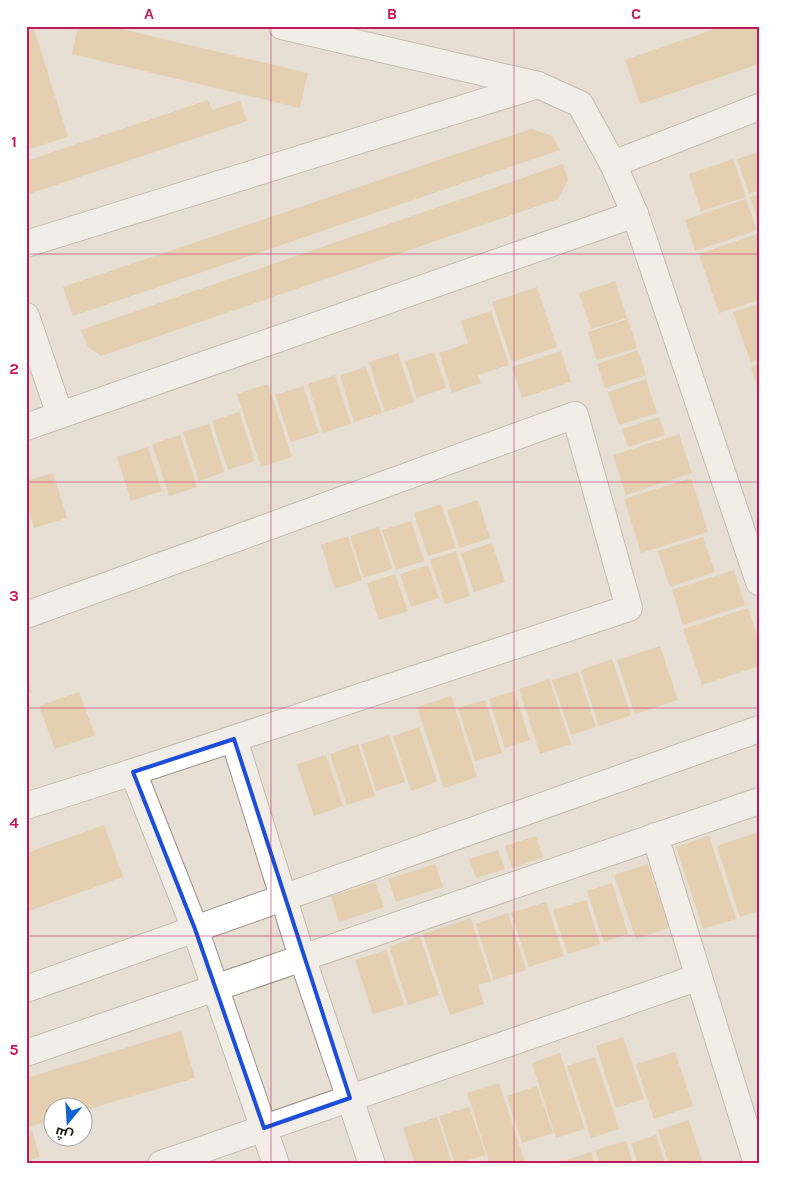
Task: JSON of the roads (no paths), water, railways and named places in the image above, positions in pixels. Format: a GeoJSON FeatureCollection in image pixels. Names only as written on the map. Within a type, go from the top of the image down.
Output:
{"type":"FeatureCollection","features":[{"type":"Feature","properties":{"kind":"street"},"geometry":{"type":"LineString","coordinates":[[282,26],[538,85],[580,104],[613,164],[635,214],[759,582]]}},
{"type":"Feature","properties":{"kind":"street"},"geometry":{"type":"LineString","coordinates":[[26,244],[538,85]]}},
{"type":"Feature","properties":{"kind":"street"},"geometry":{"type":"LineString","coordinates":[[613,164],[759,107]]}},
{"type":"Feature","properties":{"kind":"street"},"geometry":{"type":"LineString","coordinates":[[26,427],[635,214]]}},
{"type":"Feature","properties":{"kind":"street"},"geometry":{"type":"LineString","coordinates":[[26,316],[60,415]]}},
{"type":"Feature","properties":{"kind":"street"},"geometry":{"type":"LineString","coordinates":[[26,615],[575,415],[629,608],[26,806]]}},
{"type":"Feature","properties":{"kind":"street"},"geometry":{"type":"LineString","coordinates":[[26,989],[759,729]]}},
{"type":"Feature","properties":{"kind":"street"},"geometry":{"type":"LineString","coordinates":[[234,739],[302,957],[372,1164]]}},
{"type":"Feature","properties":{"kind":"street"},"geometry":{"type":"LineString","coordinates":[[133,772],[195,929],[276,1164]]}},
{"type":"Feature","properties":{"kind":"street"},"geometry":{"type":"LineString","coordinates":[[26,1054],[215,987],[759,801]]}},
{"type":"Feature","properties":{"kind":"street"},"geometry":{"type":"LineString","coordinates":[[655,836],[756,1164]]}},
{"type":"Feature","properties":{"kind":"street"},"geometry":{"type":"LineString","coordinates":[[161,1164],[699,976]]}}]}
